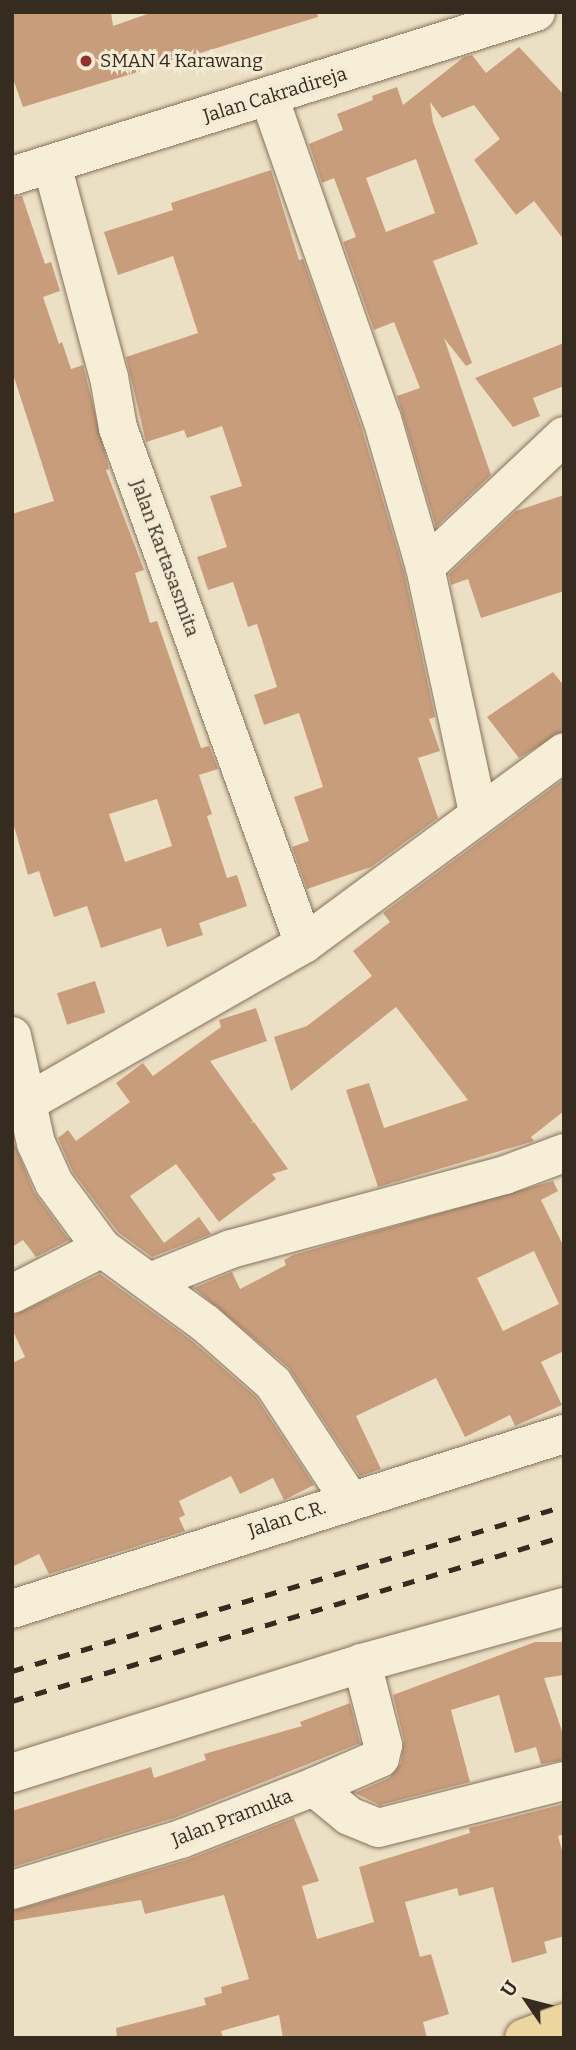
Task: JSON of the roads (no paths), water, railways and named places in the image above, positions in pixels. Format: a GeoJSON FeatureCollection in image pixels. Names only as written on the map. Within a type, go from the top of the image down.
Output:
{"type":"FeatureCollection","features":[{"type":"Feature","properties":{"kind":"main road"},"geometry":{"type":"LineString","coordinates":[[524,2038],[564,2023]]}},
{"type":"Feature","properties":{"kind":"street","name":"Jalan Cakradireja"},"geometry":{"type":"LineString","coordinates":[[12,176],[536,12]]}},
{"type":"Feature","properties":{"kind":"street"},"geometry":{"type":"LineString","coordinates":[[269,97],[382,419],[425,567],[478,812]]}},
{"type":"Feature","properties":{"kind":"street","name":"Jalan Kartasasmita"},"geometry":{"type":"LineString","coordinates":[[52,165],[109,377],[118,428],[304,944]]}},
{"type":"Feature","properties":{"kind":"street"},"geometry":{"type":"LineString","coordinates":[[425,567],[564,436]]}},
{"type":"Feature","properties":{"kind":"street"},"geometry":{"type":"LineString","coordinates":[[28,1102],[304,944],[478,812],[564,752]]}},
{"type":"Feature","properties":{"kind":"street"},"geometry":{"type":"LineString","coordinates":[[12,1036],[41,1163],[102,1248],[205,1323],[273,1383],[349,1500]]}},
{"type":"Feature","properties":{"kind":"street"},"geometry":{"type":"LineString","coordinates":[[149,1282],[231,1249],[562,1161]]}},
{"type":"Feature","properties":{"kind":"street"},"geometry":{"type":"LineString","coordinates":[[12,1294],[102,1248]]}},
{"type":"Feature","properties":{"kind":"street","name":"Jalan C.R."},"geometry":{"type":"LineString","coordinates":[[12,1609],[564,1434]]}},
{"type":"Feature","properties":{"kind":"street"},"geometry":{"type":"LineString","coordinates":[[12,1773],[362,1662],[564,1607]]}},
{"type":"Feature","properties":{"kind":"street"},"geometry":{"type":"LineString","coordinates":[[314,1787],[380,1758],[383,1745],[362,1662]]}},
{"type":"Feature","properties":{"kind":"street","name":"Jalan Pramuka"},"geometry":{"type":"LineString","coordinates":[[12,1890],[181,1839],[314,1787],[348,1816],[378,1828],[564,1781]]}},
{"type":"Feature","properties":{"kind":"railway"},"geometry":{"type":"LineString","coordinates":[[12,1671],[564,1506]]}},
{"type":"Feature","properties":{"kind":"railway"},"geometry":{"type":"LineString","coordinates":[[12,1701],[564,1536]]}},
{"type":"Feature","properties":{"kind":"place","name":"SMAN 4 Karawang"},"geometry":{"type":"Point","coordinates":[86,61]}}]}
